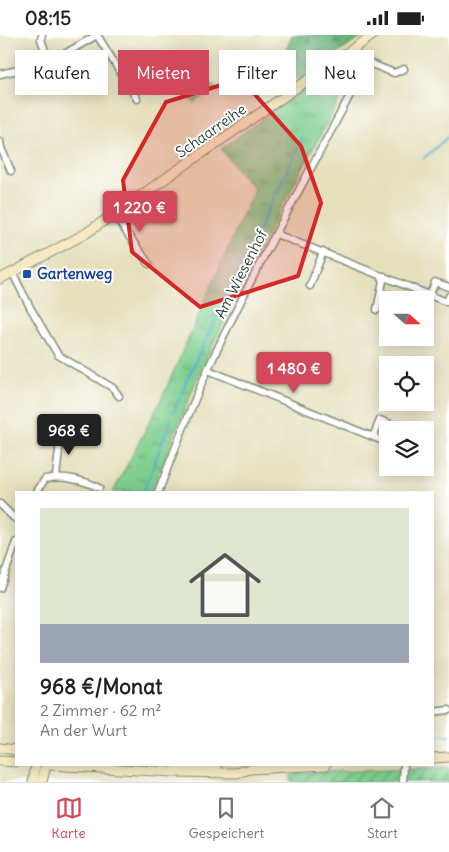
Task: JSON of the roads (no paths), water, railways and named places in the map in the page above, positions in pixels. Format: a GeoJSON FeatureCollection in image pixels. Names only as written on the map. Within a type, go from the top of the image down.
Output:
{"type":"FeatureCollection","features":[{"type":"Feature","properties":{"kind":"main road","name":"Schaarreihe"},"geometry":{"type":"LineString","coordinates":[[353,50],[373,35]]}},
{"type":"Feature","properties":{"kind":"main road","name":"Schaarreihe"},"geometry":{"type":"LineString","coordinates":[[0,279],[82,236],[306,82]]}},
{"type":"Feature","properties":{"kind":"main road"},"geometry":{"type":"LineString","coordinates":[[0,748],[15,750]]}},
{"type":"Feature","properties":{"kind":"main road"},"geometry":{"type":"LineString","coordinates":[[434,758],[449,757]]}},
{"type":"Feature","properties":{"kind":"main road"},"geometry":{"type":"LineString","coordinates":[[0,761],[15,763]]}},
{"type":"Feature","properties":{"kind":"main road"},"geometry":{"type":"LineString","coordinates":[[33,782],[36,766]]}},
{"type":"Feature","properties":{"kind":"main road"},"geometry":{"type":"LineString","coordinates":[[42,782],[48,766]]}},
{"type":"Feature","properties":{"kind":"main road"},"geometry":{"type":"LineString","coordinates":[[115,766],[182,767],[237,773],[250,769],[311,766]]}},
{"type":"Feature","properties":{"kind":"street"},"geometry":{"type":"LineString","coordinates":[[42,35],[41,39],[45,50]]}},
{"type":"Feature","properties":{"kind":"street"},"geometry":{"type":"LineString","coordinates":[[71,50],[97,35],[137,99]]}},
{"type":"Feature","properties":{"kind":"street"},"geometry":{"type":"LineString","coordinates":[[374,65],[394,73],[404,69]]}},
{"type":"Feature","properties":{"kind":"street"},"geometry":{"type":"LineString","coordinates":[[0,73],[15,70]]}},
{"type":"Feature","properties":{"kind":"street","name":"Am Wiesenhof"},"geometry":{"type":"LineString","coordinates":[[159,491],[208,370],[231,320],[303,181],[350,95]]}},
{"type":"Feature","properties":{"kind":"street"},"geometry":{"type":"LineString","coordinates":[[0,141],[11,171]]}},
{"type":"Feature","properties":{"kind":"street"},"geometry":{"type":"LineString","coordinates":[[114,215],[149,264]]}},
{"type":"Feature","properties":{"kind":"street"},"geometry":{"type":"LineString","coordinates":[[276,233],[420,291]]}},
{"type":"Feature","properties":{"kind":"street"},"geometry":{"type":"LineString","coordinates":[[310,286],[323,252]]}},
{"type":"Feature","properties":{"kind":"street"},"geometry":{"type":"LineString","coordinates":[[12,272],[30,309],[58,355],[113,388],[119,397]]}},
{"type":"Feature","properties":{"kind":"street"},"geometry":{"type":"LineString","coordinates":[[377,310],[384,277]]}},
{"type":"Feature","properties":{"kind":"street"},"geometry":{"type":"LineString","coordinates":[[432,291],[436,282],[449,287]]}},
{"type":"Feature","properties":{"kind":"street"},"geometry":{"type":"LineString","coordinates":[[434,297],[447,302],[449,296]]}},
{"type":"Feature","properties":{"kind":"street"},"geometry":{"type":"LineString","coordinates":[[208,370],[379,439]]}},
{"type":"Feature","properties":{"kind":"street"},"geometry":{"type":"LineString","coordinates":[[374,437],[379,423]]}},
{"type":"Feature","properties":{"kind":"street"},"geometry":{"type":"LineString","coordinates":[[56,477],[61,432]]}},
{"type":"Feature","properties":{"kind":"street"},"geometry":{"type":"LineString","coordinates":[[37,491],[45,479],[56,477],[90,483],[99,488]]}},
{"type":"Feature","properties":{"kind":"street"},"geometry":{"type":"LineString","coordinates":[[0,504],[15,518]]}},
{"type":"Feature","properties":{"kind":"street"},"geometry":{"type":"LineString","coordinates":[[0,588],[15,545]]}},
{"type":"Feature","properties":{"kind":"street"},"geometry":{"type":"LineString","coordinates":[[434,712],[449,711]]}},
{"type":"Feature","properties":{"kind":"street"},"geometry":{"type":"LineString","coordinates":[[403,782],[404,766]]}},
{"type":"Feature","properties":{"kind":"waterway"},"geometry":{"type":"LineString","coordinates":[[424,158],[449,136]]}},
{"type":"Feature","properties":{"kind":"waterway"},"geometry":{"type":"LineString","coordinates":[[174,412],[188,377],[303,137]]}},
{"type":"Feature","properties":{"kind":"waterway"},"geometry":{"type":"LineString","coordinates":[[144,491],[171,419]]}},
{"type":"Feature","properties":{"kind":"waterway"},"geometry":{"type":"LineString","coordinates":[[434,736],[449,736]]}},
{"type":"Feature","properties":{"kind":"place","name":"Gartenweg"},"geometry":{"type":"Point","coordinates":[27,274]}}]}
